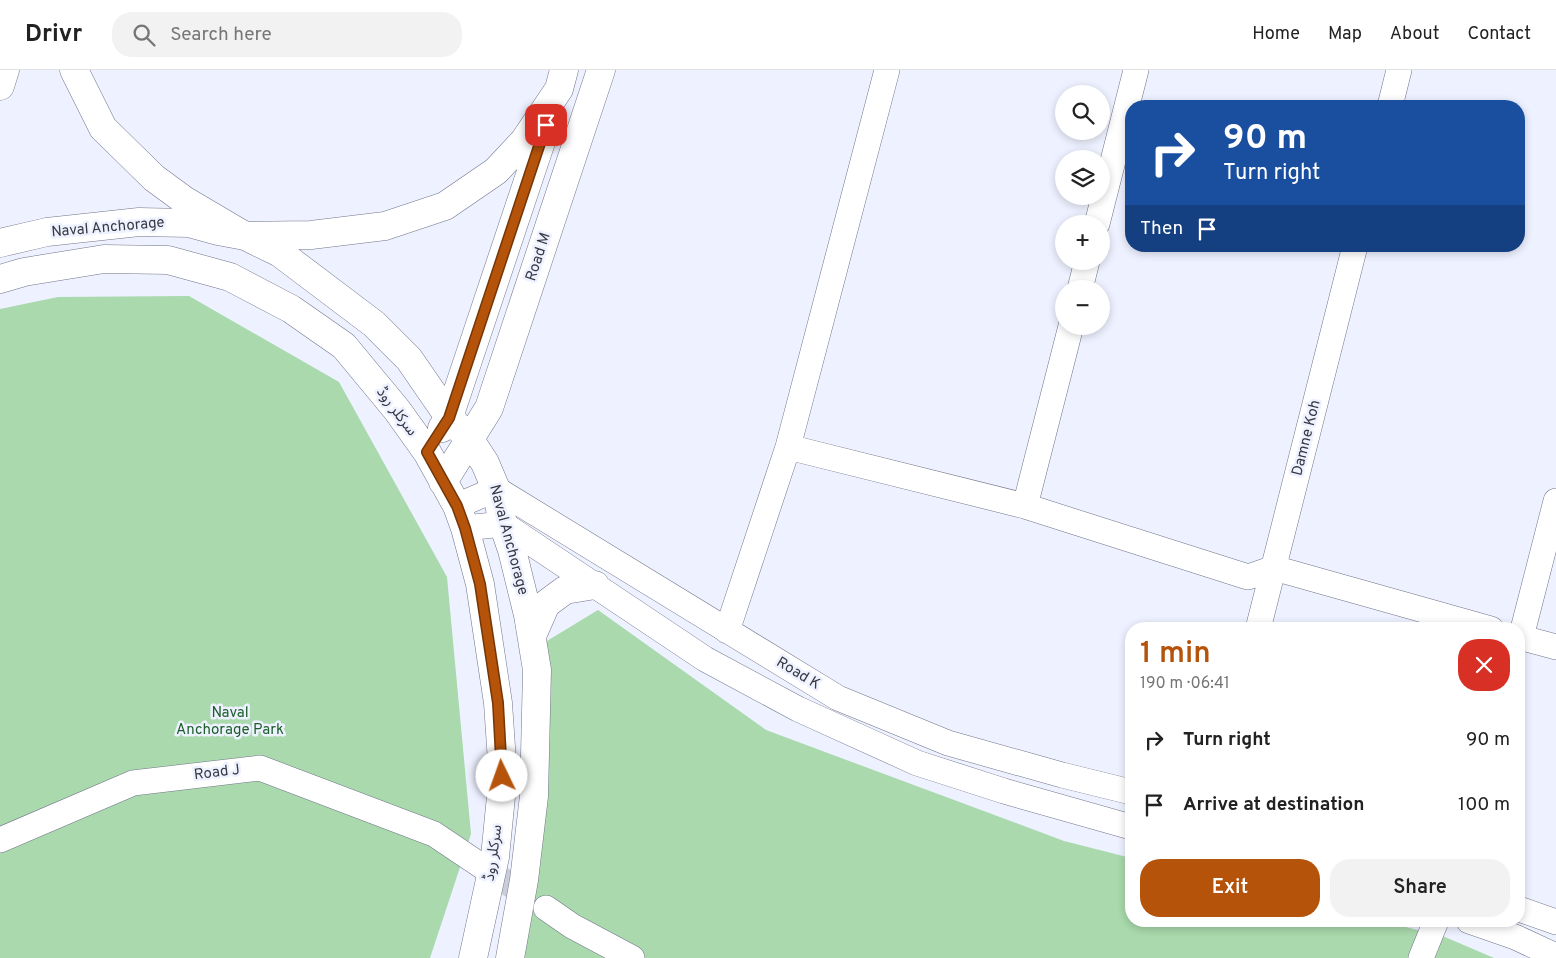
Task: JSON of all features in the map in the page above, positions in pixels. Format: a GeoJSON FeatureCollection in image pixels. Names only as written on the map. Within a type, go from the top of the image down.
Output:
{"type":"FeatureCollection","features":[{"type":"Feature","properties":{"kind":"street"},"geometry":{"type":"LineString","coordinates":[[0,86],[5,70]]}},
{"type":"Feature","properties":{"kind":"street"},"geometry":{"type":"LineString","coordinates":[[74,70],[103,128],[154,178],[184,200],[245,236],[311,235],[385,226],[445,206],[496,172],[524,141],[561,79]]}},
{"type":"Feature","properties":{"kind":"street","name":"Road M"},"geometry":{"type":"LineString","coordinates":[[443,482],[489,408],[601,70]]}},
{"type":"Feature","properties":{"kind":"street"},"geometry":{"type":"LineString","coordinates":[[727,631],[788,447],[887,70]]}},
{"type":"Feature","properties":{"kind":"street"},"geometry":{"type":"LineString","coordinates":[[1128,100],[1136,70]]}},
{"type":"Feature","properties":{"kind":"street"},"geometry":{"type":"LineString","coordinates":[[1392,100],[1399,70]]}},
{"type":"Feature","properties":{"kind":"street"},"geometry":{"type":"LineString","coordinates":[[427,452],[449,418],[561,79]]}},
{"type":"Feature","properties":{"kind":"street"},"geometry":{"type":"LineString","coordinates":[[1099,215],[1125,113]]}},
{"type":"Feature","properties":{"kind":"street","name":"Naval Anchorage"},"geometry":{"type":"LineString","coordinates":[[0,243],[47,232],[140,222],[189,223],[245,236],[280,253],[374,324],[409,359],[449,418],[470,440],[485,463],[496,489],[503,524],[512,550],[532,636],[537,670],[534,796],[524,880],[510,958]]}},
{"type":"Feature","properties":{"kind":"street","name":"Damne Koh"},"geometry":{"type":"LineString","coordinates":[[1260,622],[1353,252]]}},
{"type":"Feature","properties":{"kind":"street","name":"سرکلر روڈ"},"geometry":{"type":"LineString","coordinates":[[0,279],[24,272],[104,259],[168,260],[230,277],[291,309],[344,346],[397,410],[427,452],[461,517],[480,584],[498,703],[502,776],[496,857],[473,958]]}},
{"type":"Feature","properties":{"kind":"street"},"geometry":{"type":"LineString","coordinates":[[1025,506],[1069,335]]}},
{"type":"Feature","properties":{"kind":"street"},"geometry":{"type":"LineString","coordinates":[[788,447],[1025,506],[1248,577],[1274,568],[1466,622]]}},
{"type":"Feature","properties":{"kind":"street"},"geometry":{"type":"LineString","coordinates":[[461,517],[496,489]]}},
{"type":"Feature","properties":{"kind":"street","name":"Road K"},"geometry":{"type":"LineString","coordinates":[[496,489],[838,698],[948,743],[1125,791]]}},
{"type":"Feature","properties":{"kind":"street"},"geometry":{"type":"LineString","coordinates":[[1524,622],[1556,501]]}},
{"type":"Feature","properties":{"kind":"street"},"geometry":{"type":"LineString","coordinates":[[461,517],[503,524]]}},
{"type":"Feature","properties":{"kind":"street","name":"Road K"},"geometry":{"type":"LineString","coordinates":[[503,524],[705,659],[798,709],[917,763],[1125,825]]}},
{"type":"Feature","properties":{"kind":"street"},"geometry":{"type":"LineString","coordinates":[[532,636],[546,604],[565,590],[595,586]]}},
{"type":"Feature","properties":{"kind":"street"},"geometry":{"type":"LineString","coordinates":[[1525,638],[1556,647]]}},
{"type":"Feature","properties":{"kind":"street","name":"Road J"},"geometry":{"type":"LineString","coordinates":[[0,840],[134,784],[260,768],[434,834],[492,872]]}},
{"type":"Feature","properties":{"kind":"street"},"geometry":{"type":"LineString","coordinates":[[546,908],[572,926],[632,958]]}},
{"type":"Feature","properties":{"kind":"street"},"geometry":{"type":"LineString","coordinates":[[1525,911],[1556,922]]}},
{"type":"Feature","properties":{"kind":"street"},"geometry":{"type":"LineString","coordinates":[[1420,958],[1433,927]]}},
{"type":"Feature","properties":{"kind":"street"},"geometry":{"type":"LineString","coordinates":[[1486,927],[1515,937],[1556,956]]}},
{"type":"Feature","properties":{"kind":"green space","name":"Naval Anchorage Park"},"geometry":{"type":"Polygon","coordinates":[[[189,296],[339,382],[447,577],[471,834],[430,958],[0,958],[0,309],[58,297],[189,296]]]}},
{"type":"Feature","properties":{"kind":"green space"},"geometry":{"type":"Polygon","coordinates":[[[598,610],[766,730],[1064,841],[1125,856],[1125,927],[1406,927],[1445,937],[1494,958],[508,958],[542,644],[598,610]]]}},
{"type":"Feature","properties":{"kind":"tunnel"},"geometry":{"type":"LineString","coordinates":[[492,873],[517,889]]}},
{"type":"Feature","properties":{"kind":"route"},"geometry":{"type":"LineString","coordinates":[[502,776],[498,703],[480,584],[457,506],[427,452],[449,418],[546,125]]}}]}
